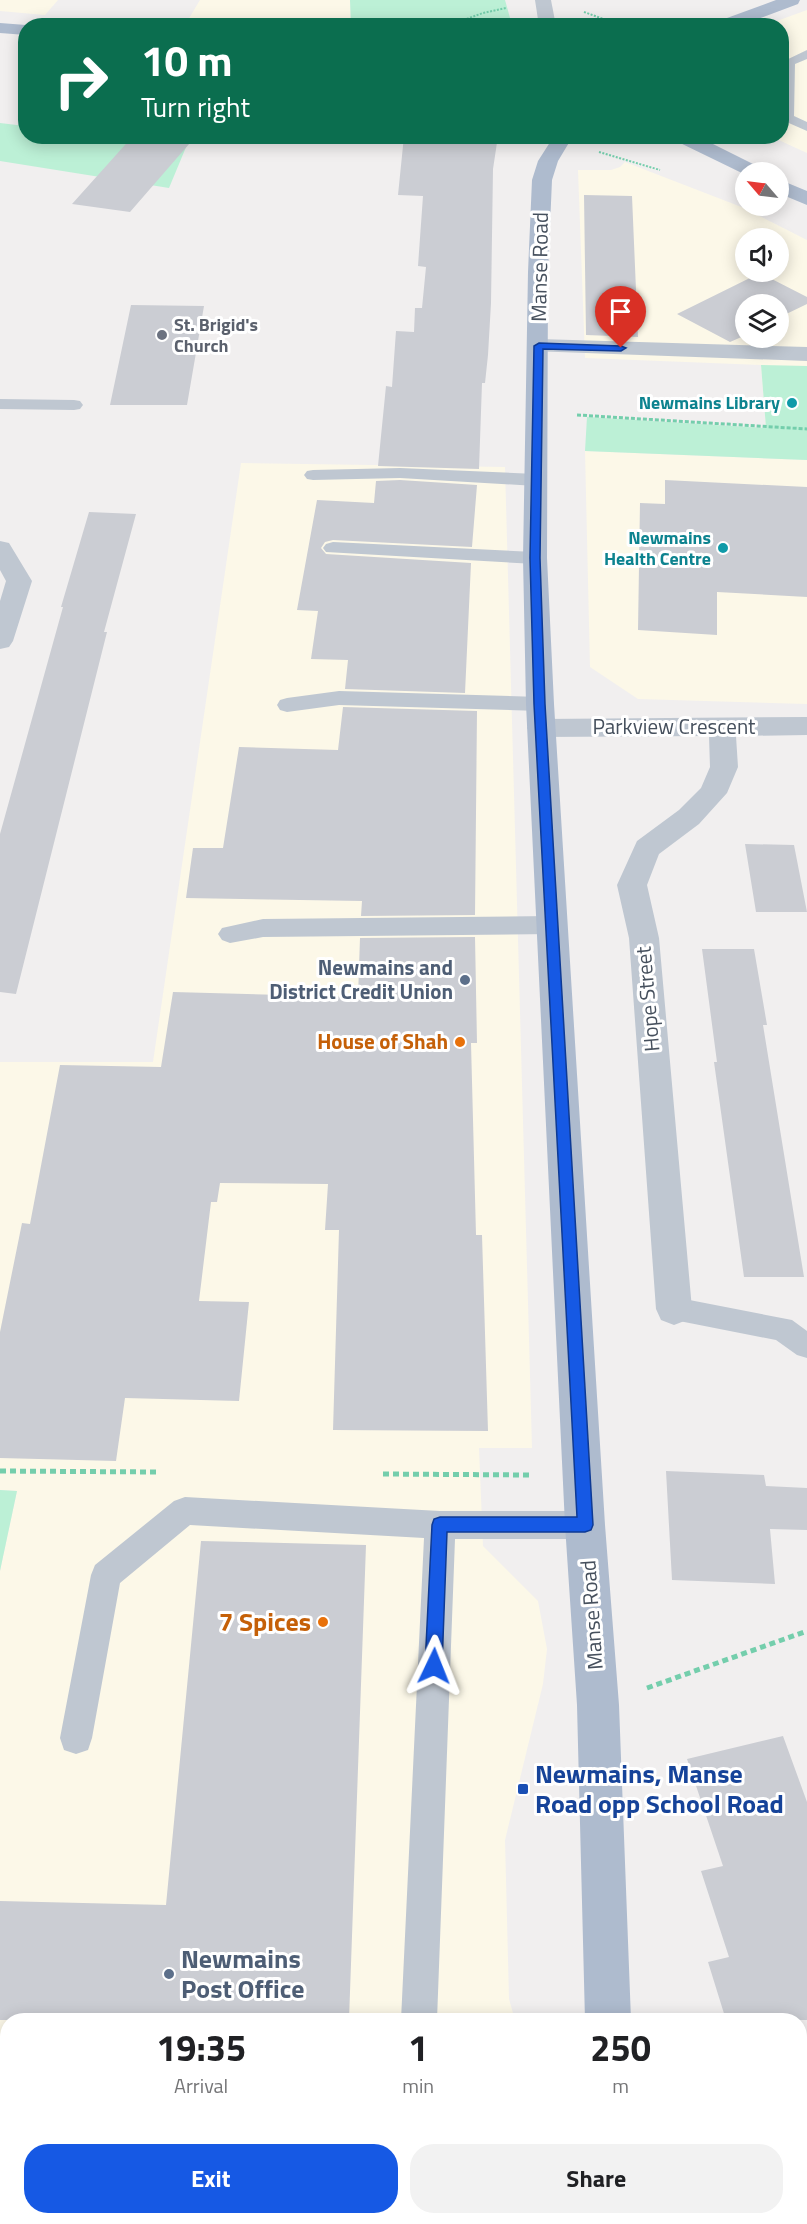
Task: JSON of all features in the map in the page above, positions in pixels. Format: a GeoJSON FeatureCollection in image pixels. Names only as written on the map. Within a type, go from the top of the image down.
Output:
{"type":"FeatureCollection","features":[{"type":"Feature","properties":{"kind":"main road"},"geometry":{"type":"LineString","coordinates":[[744,18],[792,0]]}},
{"type":"Feature","properties":{"kind":"main road"},"geometry":{"type":"LineString","coordinates":[[0,28],[18,29]]}},
{"type":"Feature","properties":{"kind":"main road","name":"Manse Road"},"geometry":{"type":"LineString","coordinates":[[559,144],[548,161],[542,180],[538,272],[535,558],[540,716],[585,1525],[598,1705],[608,2013]]}},
{"type":"Feature","properties":{"kind":"main road"},"geometry":{"type":"LineString","coordinates":[[697,144],[735,163]]}},
{"type":"Feature","properties":{"kind":"main road"},"geometry":{"type":"LineString","coordinates":[[789,190],[807,199]]}},
{"type":"Feature","properties":{"kind":"street"},"geometry":{"type":"LineString","coordinates":[[543,0],[546,18]]}},
{"type":"Feature","properties":{"kind":"street"},"geometry":{"type":"LineString","coordinates":[[539,346],[807,354]]}},
{"type":"Feature","properties":{"kind":"street"},"geometry":{"type":"LineString","coordinates":[[0,548],[19,581],[0,641]]}},
{"type":"Feature","properties":{"kind":"street","name":"Parkview Crescent"},"geometry":{"type":"LineString","coordinates":[[540,716],[722,726],[807,726]]}},
{"type":"Feature","properties":{"kind":"street","name":"Hope Street"},"geometry":{"type":"LineString","coordinates":[[674,1309],[644,938],[632,885],[647,848],[689,817],[713,793],[724,768],[722,726]]}},
{"type":"Feature","properties":{"kind":"lane"},"geometry":{"type":"LineString","coordinates":[[789,62],[807,54]]}},
{"type":"Feature","properties":{"kind":"lane"},"geometry":{"type":"LineString","coordinates":[[789,119],[807,127]]}},
{"type":"Feature","properties":{"kind":"lane"},"geometry":{"type":"LineString","coordinates":[[0,404],[74,405]]}},
{"type":"Feature","properties":{"kind":"lane"},"geometry":{"type":"LineString","coordinates":[[312,475],[400,473],[536,480]]}},
{"type":"Feature","properties":{"kind":"lane"},"geometry":{"type":"LineString","coordinates":[[333,548],[535,558]]}},
{"type":"Feature","properties":{"kind":"lane"},"geometry":{"type":"LineString","coordinates":[[286,705],[339,698],[540,716]]}},
{"type":"Feature","properties":{"kind":"lane"},"geometry":{"type":"LineString","coordinates":[[230,934],[263,928],[552,925]]}},
{"type":"Feature","properties":{"kind":"lane"},"geometry":{"type":"LineString","coordinates":[[674,1309],[782,1329],[807,1346]]}},
{"type":"Feature","properties":{"kind":"lane"},"geometry":{"type":"LineString","coordinates":[[76,1738],[106,1575],[185,1511],[440,1525],[585,1525]]}},
{"type":"Feature","properties":{"kind":"lane"},"geometry":{"type":"LineString","coordinates":[[419,2013],[440,1525]]}},
{"type":"Feature","properties":{"kind":"path"},"geometry":{"type":"LineString","coordinates":[[578,144],[670,174]]}},
{"type":"Feature","properties":{"kind":"path"},"geometry":{"type":"LineString","coordinates":[[537,413],[807,429]]}},
{"type":"Feature","properties":{"kind":"path"},"geometry":{"type":"LineString","coordinates":[[598,1705],[807,1631]]}},
{"type":"Feature","properties":{"kind":"shaded area"},"geometry":{"type":"Polygon","coordinates":[[[0,0],[58,0],[45,15],[0,11],[0,0]]]}},
{"type":"Feature","properties":{"kind":"shaded area"},"geometry":{"type":"Polygon","coordinates":[[[200,0],[350,0],[351,18],[189,18],[200,0]]]}},
{"type":"Feature","properties":{"kind":"shaded area"},"geometry":{"type":"Polygon","coordinates":[[[807,10],[807,153],[787,144],[789,18],[785,18],[807,10]]]}},
{"type":"Feature","properties":{"kind":"shaded area"},"geometry":{"type":"Polygon","coordinates":[[[625,162],[735,205],[735,216],[760,216],[783,228],[735,228],[735,282],[789,282],[789,231],[807,240],[807,431],[766,428],[761,365],[585,358],[578,170],[611,170],[620,167],[625,162]]]}},
{"type":"Feature","properties":{"kind":"shaded area"},"geometry":{"type":"Polygon","coordinates":[[[585,451],[807,460],[807,704],[638,699],[590,667],[585,451]]]}},
{"type":"Feature","properties":{"kind":"shaded area"},"geometry":{"type":"Polygon","coordinates":[[[241,463],[505,467],[532,1448],[479,1448],[483,1546],[538,1601],[547,1649],[543,1684],[505,1840],[509,1999],[513,2013],[0,2013],[0,1571],[17,1491],[0,1490],[0,1062],[153,1062],[241,463]]]}},
{"type":"Feature","properties":{"kind":"green space"},"geometry":{"type":"Polygon","coordinates":[[[350,0],[505,0],[510,18],[351,18],[350,0]]]}},
{"type":"Feature","properties":{"kind":"green space"},"geometry":{"type":"Polygon","coordinates":[[[0,123],[18,125],[18,144],[187,144],[169,188],[0,161],[0,123]]]}},
{"type":"Feature","properties":{"kind":"green space"},"geometry":{"type":"Polygon","coordinates":[[[761,365],[807,366],[807,460],[585,451],[587,417],[766,428],[761,365]]]}},
{"type":"Feature","properties":{"kind":"green space"},"geometry":{"type":"Polygon","coordinates":[[[0,1490],[17,1491],[0,1571],[0,1490]]]}},
{"type":"Feature","properties":{"kind":"building"},"geometry":{"type":"Polygon","coordinates":[[[126,144],[189,144],[130,212],[72,204],[126,144]]]}},
{"type":"Feature","properties":{"kind":"building"},"geometry":{"type":"Polygon","coordinates":[[[403,144],[497,144],[493,169],[491,303],[485,383],[482,383],[479,469],[378,466],[386,386],[392,387],[396,331],[414,332],[415,308],[422,308],[426,267],[418,266],[423,196],[398,195],[403,144]]]}},
{"type":"Feature","properties":{"kind":"building"},"geometry":{"type":"Polygon","coordinates":[[[584,195],[632,196],[638,337],[586,335],[584,195]]]}},
{"type":"Feature","properties":{"kind":"building"},"geometry":{"type":"Polygon","coordinates":[[[742,282],[778,282],[807,297],[807,304],[789,313],[789,294],[735,294],[735,340],[730,342],[677,314],[742,282]]]}},
{"type":"Feature","properties":{"kind":"building","name":"St. Brigid's Church"},"geometry":{"type":"Polygon","coordinates":[[[131,305],[204,306],[187,405],[110,405],[131,305]]]}},
{"type":"Feature","properties":{"kind":"building"},"geometry":{"type":"Polygon","coordinates":[[[400,480],[477,485],[472,547],[333,540],[325,542],[321,548],[326,554],[471,563],[465,693],[345,689],[348,660],[311,659],[318,611],[297,610],[317,500],[374,503],[376,481],[400,480]]]}},
{"type":"Feature","properties":{"kind":"building","name":"Newmains Health Centre"},"geometry":{"type":"Polygon","coordinates":[[[665,480],[807,487],[807,597],[717,592],[717,635],[638,630],[640,503],[665,504],[665,480]]]}},
{"type":"Feature","properties":{"kind":"building"},"geometry":{"type":"Polygon","coordinates":[[[89,512],[136,514],[104,632],[107,632],[16,994],[0,992],[0,834],[89,512]]]}},
{"type":"Feature","properties":{"kind":"building"},"geometry":{"type":"Polygon","coordinates":[[[343,707],[477,711],[475,915],[361,916],[362,901],[186,898],[193,848],[223,848],[239,747],[338,750],[343,707]]]}},
{"type":"Feature","properties":{"kind":"building"},"geometry":{"type":"Polygon","coordinates":[[[745,844],[794,845],[807,912],[756,912],[745,844]]]}},
{"type":"Feature","properties":{"kind":"building"},"geometry":{"type":"Polygon","coordinates":[[[475,937],[477,1043],[471,1043],[476,1235],[482,1235],[488,1431],[333,1430],[339,1230],[325,1230],[328,1184],[220,1183],[217,1202],[211,1202],[199,1301],[249,1302],[239,1401],[125,1398],[116,1461],[0,1458],[0,1332],[22,1223],[30,1224],[60,1065],[161,1067],[173,992],[358,997],[360,938],[475,937]]]}},
{"type":"Feature","properties":{"kind":"building"},"geometry":{"type":"Polygon","coordinates":[[[702,949],[754,949],[767,1025],[763,1025],[804,1277],[744,1277],[714,1062],[717,1062],[702,949]]]}},
{"type":"Feature","properties":{"kind":"building"},"geometry":{"type":"Polygon","coordinates":[[[666,1471],[764,1475],[766,1486],[807,1488],[807,1530],[770,1529],[775,1584],[672,1580],[666,1471]]]}},
{"type":"Feature","properties":{"kind":"building"},"geometry":{"type":"Polygon","coordinates":[[[201,1541],[366,1545],[349,2013],[0,2013],[0,1901],[166,1905],[201,1541]]]}},
{"type":"Feature","properties":{"kind":"building"},"geometry":{"type":"Polygon","coordinates":[[[783,1736],[807,1802],[807,2013],[724,2013],[708,1962],[729,1957],[701,1871],[723,1866],[687,1759],[783,1736]]]}},
{"type":"Feature","properties":{"kind":"place","name":"St. Brigid's Church"},"geometry":{"type":"Point","coordinates":[162,335]}},
{"type":"Feature","properties":{"kind":"place","name":"Newmains Library"},"geometry":{"type":"Point","coordinates":[792,403]}},
{"type":"Feature","properties":{"kind":"place","name":"Newmains Health Centre"},"geometry":{"type":"Point","coordinates":[723,548]}},
{"type":"Feature","properties":{"kind":"place","name":"Newmains and District Credit Union"},"geometry":{"type":"Point","coordinates":[465,980]}},
{"type":"Feature","properties":{"kind":"place","name":"House of Shah"},"geometry":{"type":"Point","coordinates":[460,1042]}},
{"type":"Feature","properties":{"kind":"place","name":"7 Spices"},"geometry":{"type":"Point","coordinates":[323,1622]}},
{"type":"Feature","properties":{"kind":"place","name":"Newmains, Manse Road opp School Road"},"geometry":{"type":"Point","coordinates":[523,1789]}},
{"type":"Feature","properties":{"kind":"place","name":"Newmains Post Office"},"geometry":{"type":"Point","coordinates":[169,1974]}},
{"type":"Feature","properties":{"kind":"route"},"geometry":{"type":"LineString","coordinates":[[434,1666],[440,1525],[585,1525],[540,704],[535,558],[539,346],[621,348]]}}]}
